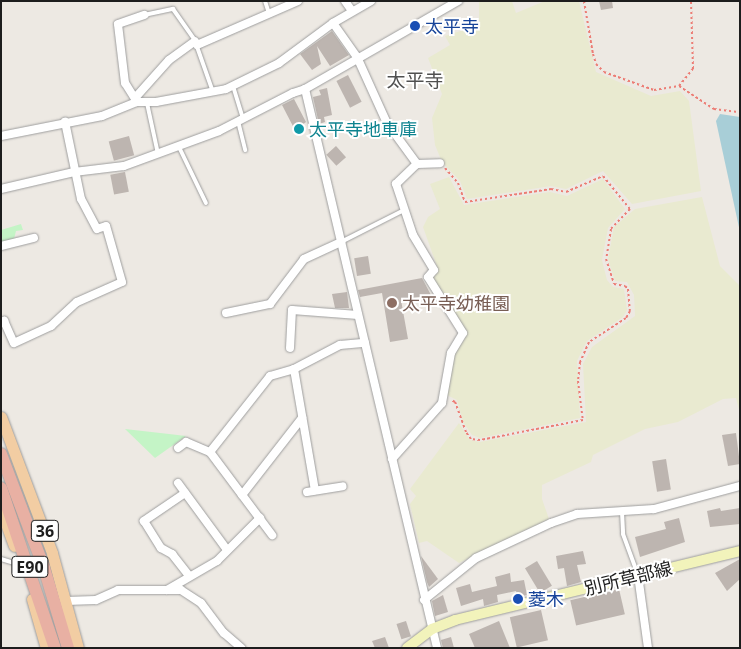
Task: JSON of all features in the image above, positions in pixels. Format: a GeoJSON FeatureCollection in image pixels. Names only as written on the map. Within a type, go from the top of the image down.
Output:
{"type":"FeatureCollection","features":[{"type":"Feature","properties":{"kind":"highway","name":"E90"},"geometry":{"type":"LineString","coordinates":[[1,454],[44,568],[68,648]]}},
{"type":"Feature","properties":{"kind":"highway","name":"E90"},"geometry":{"type":"LineString","coordinates":[[1,488],[55,648]]}},
{"type":"Feature","properties":{"kind":"main road","name":"36"},"geometry":{"type":"LineString","coordinates":[[1,418],[36,506],[66,601],[78,648]]}},
{"type":"Feature","properties":{"kind":"main road","name":"36"},"geometry":{"type":"LineString","coordinates":[[1,510],[21,565],[46,648]]}},
{"type":"Feature","properties":{"kind":"main road","name":"別所草部線"},"geometry":{"type":"LineString","coordinates":[[407,648],[432,629],[455,620],[740,551]]}},
{"type":"Feature","properties":{"kind":"street"},"geometry":{"type":"LineString","coordinates":[[1,136],[102,116],[136,100],[169,60],[196,43],[298,1]]}},
{"type":"Feature","properties":{"kind":"street"},"geometry":{"type":"LineString","coordinates":[[345,1],[352,11]]}},
{"type":"Feature","properties":{"kind":"street"},"geometry":{"type":"LineString","coordinates":[[144,15],[118,24],[125,83],[136,100],[146,102],[213,92],[233,86],[279,63],[333,22],[371,1]]}},
{"type":"Feature","properties":{"kind":"street"},"geometry":{"type":"LineString","coordinates":[[1,189],[74,172],[124,166],[179,147],[306,89],[357,57],[458,1]]}},
{"type":"Feature","properties":{"kind":"street"},"geometry":{"type":"LineString","coordinates":[[333,22],[357,57],[387,123],[417,164]]}},
{"type":"Feature","properties":{"kind":"street"},"geometry":{"type":"LineString","coordinates":[[306,89],[340,242],[437,648]]}},
{"type":"Feature","properties":{"kind":"street"},"geometry":{"type":"LineString","coordinates":[[1,323],[4,321],[14,343],[52,326],[77,302],[122,282],[106,226],[97,229],[81,199],[65,122]]}},
{"type":"Feature","properties":{"kind":"street"},"geometry":{"type":"LineString","coordinates":[[392,459],[444,398],[451,354],[462,333],[428,277],[434,270],[422,253],[404,210],[396,184],[417,164],[440,163]]}},
{"type":"Feature","properties":{"kind":"street"},"geometry":{"type":"LineString","coordinates":[[1,246],[34,238]]}},
{"type":"Feature","properties":{"kind":"street"},"geometry":{"type":"LineString","coordinates":[[226,313],[270,304],[304,259],[340,242]]}},
{"type":"Feature","properties":{"kind":"street"},"geometry":{"type":"LineString","coordinates":[[290,348],[292,310],[358,315]]}},
{"type":"Feature","properties":{"kind":"street"},"geometry":{"type":"LineString","coordinates":[[210,452],[270,376],[294,368],[340,345],[365,343]]}},
{"type":"Feature","properties":{"kind":"street"},"geometry":{"type":"LineString","coordinates":[[294,368],[311,491],[343,486]]}},
{"type":"Feature","properties":{"kind":"street"},"geometry":{"type":"LineString","coordinates":[[242,495],[302,418]]}},
{"type":"Feature","properties":{"kind":"street"},"geometry":{"type":"LineString","coordinates":[[178,448],[186,442],[210,452],[272,535]]}},
{"type":"Feature","properties":{"kind":"street"},"geometry":{"type":"LineString","coordinates":[[178,483],[227,550]]}},
{"type":"Feature","properties":{"kind":"street"},"geometry":{"type":"LineString","coordinates":[[424,600],[476,558],[550,523],[577,514],[654,510],[740,486]]}},
{"type":"Feature","properties":{"kind":"street"},"geometry":{"type":"LineString","coordinates":[[186,493],[144,521],[161,548],[172,554],[189,576]]}},
{"type":"Feature","properties":{"kind":"street"},"geometry":{"type":"LineString","coordinates":[[167,590],[216,561],[260,518]]}},
{"type":"Feature","properties":{"kind":"street"},"geometry":{"type":"LineString","coordinates":[[638,575],[648,648]]}},
{"type":"Feature","properties":{"kind":"street"},"geometry":{"type":"LineString","coordinates":[[66,601],[96,600],[118,590],[181,590],[202,603],[224,633],[240,648]]}},
{"type":"Feature","properties":{"kind":"lane"},"geometry":{"type":"LineString","coordinates":[[265,1],[268,13]]}},
{"type":"Feature","properties":{"kind":"lane"},"geometry":{"type":"LineString","coordinates":[[144,15],[173,9],[196,43],[213,92]]}},
{"type":"Feature","properties":{"kind":"lane"},"geometry":{"type":"LineString","coordinates":[[233,86],[241,120],[245,150]]}},
{"type":"Feature","properties":{"kind":"lane"},"geometry":{"type":"LineString","coordinates":[[146,102],[158,154]]}},
{"type":"Feature","properties":{"kind":"lane"},"geometry":{"type":"LineString","coordinates":[[179,147],[206,203]]}},
{"type":"Feature","properties":{"kind":"lane"},"geometry":{"type":"LineString","coordinates":[[340,242],[404,210]]}},
{"type":"Feature","properties":{"kind":"lane"},"geometry":{"type":"LineString","coordinates":[[622,512],[623,534],[638,575]]}},
{"type":"Feature","properties":{"kind":"lane"},"geometry":{"type":"LineString","coordinates":[[1,559],[21,565]]}},
{"type":"Feature","properties":{"kind":"path"},"geometry":{"type":"LineString","coordinates":[[584,1],[596,64],[604,72],[654,90],[679,86],[693,69],[691,1]]}},
{"type":"Feature","properties":{"kind":"path"},"geometry":{"type":"LineString","coordinates":[[679,86],[714,109],[740,112]]}},
{"type":"Feature","properties":{"kind":"path"},"geometry":{"type":"LineString","coordinates":[[440,163],[458,183],[465,202],[551,189],[566,192],[603,176],[630,209],[611,229],[606,259],[614,284],[625,286],[628,289],[630,311],[626,318],[589,342],[580,362],[578,381],[583,420],[480,440],[472,439],[466,432],[454,402],[444,398]]}},
{"type":"Feature","properties":{"kind":"green space"},"geometry":{"type":"Polygon","coordinates":[[[479,1],[512,1],[516,13],[545,1],[579,1],[596,72],[651,96],[680,91],[689,101],[701,191],[632,204],[603,171],[566,189],[551,186],[467,199],[460,181],[442,162],[435,145],[432,118],[442,94],[428,58],[450,45],[445,36],[479,25],[479,1]]]}},
{"type":"Feature","properties":{"kind":"green space"},"geometry":{"type":"Polygon","coordinates":[[[449,177],[464,205],[550,192],[567,196],[603,179],[625,209],[608,228],[602,260],[607,280],[613,287],[624,289],[627,310],[623,317],[587,341],[577,361],[580,418],[480,438],[472,435],[463,422],[457,400],[447,395],[453,355],[464,340],[465,332],[432,278],[438,269],[423,227],[428,217],[440,209],[430,184],[449,177]]]}},
{"type":"Feature","properties":{"kind":"green space"},"geometry":{"type":"Polygon","coordinates":[[[702,197],[720,266],[740,286],[740,413],[736,398],[723,399],[678,422],[645,429],[593,455],[591,462],[542,485],[542,499],[549,519],[459,563],[427,541],[419,543],[410,504],[416,496],[410,489],[459,423],[470,440],[480,442],[586,422],[583,364],[592,347],[635,316],[634,295],[627,282],[615,281],[608,259],[614,227],[635,209],[702,197]]]}},
{"type":"Feature","properties":{"kind":"green space"},"geometry":{"type":"Polygon","coordinates":[[[21,224],[23,230],[16,231],[14,239],[1,242],[1,230],[21,224]]]}},
{"type":"Feature","properties":{"kind":"green space"},"geometry":{"type":"Polygon","coordinates":[[[125,429],[169,434],[186,436],[155,458],[125,429]]]}},
{"type":"Feature","properties":{"kind":"water"},"geometry":{"type":"Polygon","coordinates":[[[720,114],[740,117],[740,232],[716,121],[720,114]]]}},
{"type":"Feature","properties":{"kind":"building"},"geometry":{"type":"Polygon","coordinates":[[[599,1],[612,1],[613,8],[601,10],[599,1]]]}},
{"type":"Feature","properties":{"kind":"building"},"geometry":{"type":"Polygon","coordinates":[[[332,31],[349,55],[330,66],[317,46],[321,64],[312,70],[300,54],[332,31]]]}},
{"type":"Feature","properties":{"kind":"building"},"geometry":{"type":"Polygon","coordinates":[[[348,75],[362,102],[350,108],[336,81],[348,75]]]}},
{"type":"Feature","properties":{"kind":"building"},"geometry":{"type":"Polygon","coordinates":[[[327,88],[332,115],[324,117],[325,122],[319,124],[313,97],[321,95],[319,90],[327,88]]]}},
{"type":"Feature","properties":{"kind":"building"},"geometry":{"type":"Polygon","coordinates":[[[294,99],[306,122],[302,125],[304,130],[297,134],[282,105],[294,99]]]}},
{"type":"Feature","properties":{"kind":"building"},"geometry":{"type":"Polygon","coordinates":[[[129,136],[134,155],[114,161],[109,141],[129,136]]]}},
{"type":"Feature","properties":{"kind":"building"},"geometry":{"type":"Polygon","coordinates":[[[336,146],[346,157],[336,166],[326,155],[336,146]]]}},
{"type":"Feature","properties":{"kind":"building"},"geometry":{"type":"Polygon","coordinates":[[[125,172],[129,192],[114,194],[110,175],[125,172]]]}},
{"type":"Feature","properties":{"kind":"building"},"geometry":{"type":"Polygon","coordinates":[[[368,256],[371,274],[357,276],[354,258],[368,256]]]}},
{"type":"Feature","properties":{"kind":"building"},"geometry":{"type":"Polygon","coordinates":[[[422,278],[431,295],[401,300],[408,339],[390,342],[382,293],[360,297],[358,290],[422,278]]]}},
{"type":"Feature","properties":{"kind":"building"},"geometry":{"type":"Polygon","coordinates":[[[347,292],[349,308],[335,308],[332,294],[347,292]]]}},
{"type":"Feature","properties":{"kind":"building"},"geometry":{"type":"Polygon","coordinates":[[[736,433],[740,464],[728,466],[722,435],[736,433]]]}},
{"type":"Feature","properties":{"kind":"building"},"geometry":{"type":"Polygon","coordinates":[[[666,459],[671,490],[657,492],[652,461],[666,459]]]}},
{"type":"Feature","properties":{"kind":"building"},"geometry":{"type":"Polygon","coordinates":[[[720,508],[721,511],[740,508],[740,524],[710,527],[707,511],[720,508]]]}},
{"type":"Feature","properties":{"kind":"building"},"geometry":{"type":"Polygon","coordinates":[[[679,518],[685,542],[640,557],[635,537],[666,529],[664,522],[679,518]]]}},
{"type":"Feature","properties":{"kind":"building"},"geometry":{"type":"Polygon","coordinates":[[[583,551],[586,564],[577,565],[581,582],[567,586],[564,568],[558,569],[556,556],[583,551]]]}},
{"type":"Feature","properties":{"kind":"building"},"geometry":{"type":"Polygon","coordinates":[[[421,556],[438,579],[429,587],[427,582],[421,556]]]}},
{"type":"Feature","properties":{"kind":"building"},"geometry":{"type":"Polygon","coordinates":[[[740,559],[740,579],[727,591],[715,573],[740,559]]]}},
{"type":"Feature","properties":{"kind":"building"},"geometry":{"type":"Polygon","coordinates":[[[537,561],[552,586],[540,593],[525,568],[537,561]]]}},
{"type":"Feature","properties":{"kind":"building"},"geometry":{"type":"Polygon","coordinates":[[[510,573],[511,582],[524,580],[527,595],[518,597],[516,591],[497,595],[498,602],[484,606],[483,599],[461,606],[456,588],[470,584],[472,592],[497,586],[495,577],[510,573]]]}},
{"type":"Feature","properties":{"kind":"building"},"geometry":{"type":"Polygon","coordinates":[[[619,589],[625,614],[576,626],[570,600],[619,589]]]}},
{"type":"Feature","properties":{"kind":"building"},"geometry":{"type":"Polygon","coordinates":[[[443,595],[448,612],[435,616],[432,601],[443,595]]]}},
{"type":"Feature","properties":{"kind":"building"},"geometry":{"type":"Polygon","coordinates":[[[541,610],[548,640],[517,647],[510,617],[541,610]]]}},
{"type":"Feature","properties":{"kind":"building"},"geometry":{"type":"Polygon","coordinates":[[[406,621],[411,636],[401,639],[396,624],[406,621]]]}},
{"type":"Feature","properties":{"kind":"building"},"geometry":{"type":"Polygon","coordinates":[[[499,621],[510,648],[475,648],[469,634],[499,621]]]}},
{"type":"Feature","properties":{"kind":"building"},"geometry":{"type":"Polygon","coordinates":[[[385,637],[389,648],[375,648],[372,641],[385,637]]]}},
{"type":"Feature","properties":{"kind":"building"},"geometry":{"type":"Polygon","coordinates":[[[451,637],[454,648],[443,648],[441,640],[451,637]]]}},
{"type":"Feature","properties":{"kind":"place","name":"太平寺"},"geometry":{"type":"Point","coordinates":[415,26]}},
{"type":"Feature","properties":{"kind":"place","name":"太平寺地車庫"},"geometry":{"type":"Point","coordinates":[299,129]}},
{"type":"Feature","properties":{"kind":"place","name":"太平寺幼稚園"},"geometry":{"type":"Point","coordinates":[392,303]}},
{"type":"Feature","properties":{"kind":"place","name":"菱木"},"geometry":{"type":"Point","coordinates":[518,599]}},
{"type":"Feature","properties":{"kind":"district","name":"太平寺"},"geometry":{"type":"Point","coordinates":[415,81]}}]}
